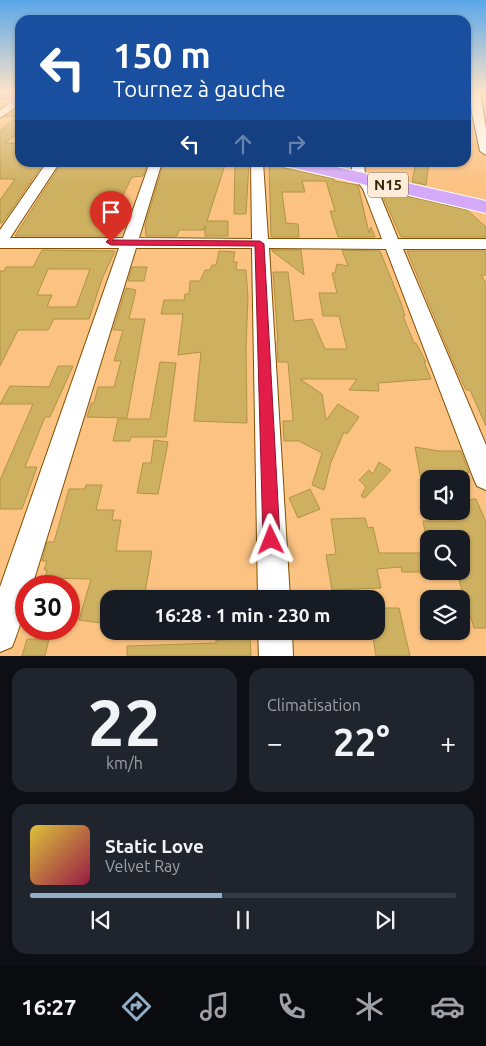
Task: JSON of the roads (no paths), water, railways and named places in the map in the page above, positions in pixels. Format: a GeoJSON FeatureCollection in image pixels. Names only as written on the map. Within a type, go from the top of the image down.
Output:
{"type":"FeatureCollection","features":[{"type":"Feature","properties":{"kind":"highway","name":"N15"},"geometry":{"type":"LineString","coordinates":[[325,167],[360,172],[486,207]]}},
{"type":"Feature","properties":{"kind":"highway","name":"N15"},"geometry":{"type":"LineString","coordinates":[[334,167],[486,202]]}},
{"type":"Feature","properties":{"kind":"street"},"geometry":{"type":"LineString","coordinates":[[479,123],[486,151]]}},
{"type":"Feature","properties":{"kind":"street"},"geometry":{"type":"LineString","coordinates":[[0,242],[51,167]]}},
{"type":"Feature","properties":{"kind":"street"},"geometry":{"type":"LineString","coordinates":[[0,635],[154,167]]}},
{"type":"Feature","properties":{"kind":"street"},"geometry":{"type":"LineString","coordinates":[[257,167],[274,590]]}},
{"type":"Feature","properties":{"kind":"street"},"geometry":{"type":"LineString","coordinates":[[360,172],[370,188],[486,477]]}},
{"type":"Feature","properties":{"kind":"street"},"geometry":{"type":"LineString","coordinates":[[0,242],[486,244]]}},
{"type":"Feature","properties":{"kind":"street"},"geometry":{"type":"LineString","coordinates":[[275,640],[276,656]]}}]}
